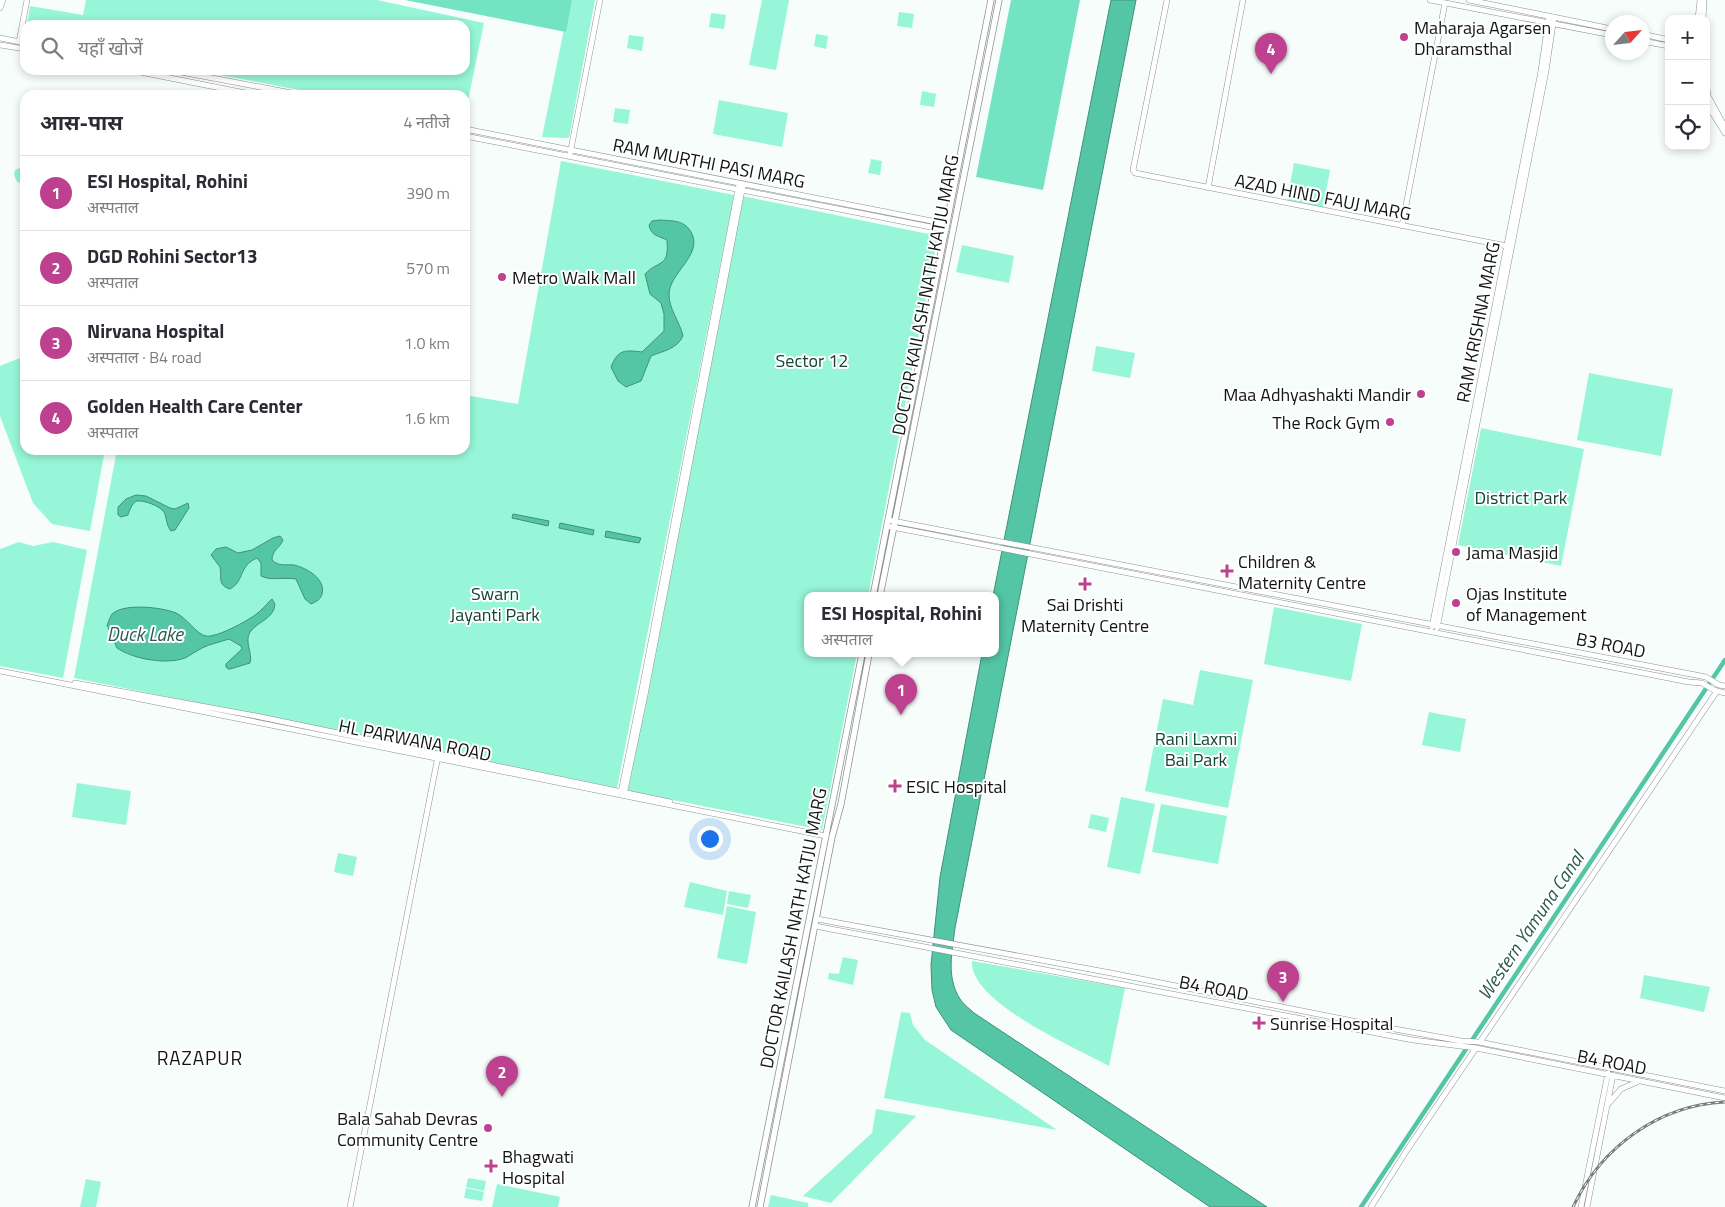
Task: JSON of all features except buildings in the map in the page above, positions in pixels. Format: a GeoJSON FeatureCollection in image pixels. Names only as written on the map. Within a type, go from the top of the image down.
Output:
{"type":"FeatureCollection","features":[{"type":"Feature","properties":{"kind":"main road","name":"DOCTOR KAILASH NATH KATJU MARG"},"geometry":{"type":"LineString","coordinates":[[881,592],[891,524],[933,293],[991,0]]}},
{"type":"Feature","properties":{"kind":"main road","name":"DOCTOR KAILASH NATH KATJU MARG"},"geometry":{"type":"LineString","coordinates":[[874,592],[891,524],[940,294],[999,0]]}},
{"type":"Feature","properties":{"kind":"main road"},"geometry":{"type":"LineString","coordinates":[[966,128],[974,129]]}},
{"type":"Feature","properties":{"kind":"main road"},"geometry":{"type":"LineString","coordinates":[[933,293],[940,294]]}},
{"type":"Feature","properties":{"kind":"main road","name":"DOCTOR KAILASH NATH KATJU MARG"},"geometry":{"type":"LineString","coordinates":[[760,1207],[817,919],[861,657]]}},
{"type":"Feature","properties":{"kind":"main road","name":"DOCTOR KAILASH NATH KATJU MARG"},"geometry":{"type":"LineString","coordinates":[[752,1207],[826,834],[839,790],[868,657]]}},
{"type":"Feature","properties":{"kind":"street"},"geometry":{"type":"LineString","coordinates":[[0,8],[3,0]]}},
{"type":"Feature","properties":{"kind":"street"},"geometry":{"type":"LineString","coordinates":[[24,20],[26,0]]}},
{"type":"Feature","properties":{"kind":"street"},"geometry":{"type":"LineString","coordinates":[[570,154],[600,0]]}},
{"type":"Feature","properties":{"kind":"street","name":"AZAD HIND FAUJ MARG"},"geometry":{"type":"LineString","coordinates":[[1167,0],[1134,172],[1507,246]]}},
{"type":"Feature","properties":{"kind":"street"},"geometry":{"type":"LineString","coordinates":[[1208,188],[1243,0]]}},
{"type":"Feature","properties":{"kind":"street"},"geometry":{"type":"LineString","coordinates":[[1430,0],[1605,34]]}},
{"type":"Feature","properties":{"kind":"street"},"geometry":{"type":"LineString","coordinates":[[1469,0],[1605,28]]}},
{"type":"Feature","properties":{"kind":"street"},"geometry":{"type":"LineString","coordinates":[[1698,15],[1700,0]]}},
{"type":"Feature","properties":{"kind":"street"},"geometry":{"type":"LineString","coordinates":[[1703,15],[1704,0]]}},
{"type":"Feature","properties":{"kind":"street"},"geometry":{"type":"LineString","coordinates":[[1402,226],[1445,3]]}},
{"type":"Feature","properties":{"kind":"street","name":"RAM KRISHNA MARG"},"geometry":{"type":"LineString","coordinates":[[1435,625],[1541,98],[1551,16]]}},
{"type":"Feature","properties":{"kind":"street","name":"RAM KRISHNA MARG"},"geometry":{"type":"LineString","coordinates":[[1434,632],[1550,24]]}},
{"type":"Feature","properties":{"kind":"street"},"geometry":{"type":"LineString","coordinates":[[1650,36],[1665,39]]}},
{"type":"Feature","properties":{"kind":"street"},"geometry":{"type":"LineString","coordinates":[[0,38],[20,42]]}},
{"type":"Feature","properties":{"kind":"street"},"geometry":{"type":"LineString","coordinates":[[1650,42],[1665,45]]}},
{"type":"Feature","properties":{"kind":"street"},"geometry":{"type":"LineString","coordinates":[[0,45],[20,48]]}},
{"type":"Feature","properties":{"kind":"street"},"geometry":{"type":"LineString","coordinates":[[155,75],[231,90]]}},
{"type":"Feature","properties":{"kind":"street"},"geometry":{"type":"LineString","coordinates":[[196,75],[276,90]]}},
{"type":"Feature","properties":{"kind":"street"},"geometry":{"type":"LineString","coordinates":[[1710,100],[1725,127]]}},
{"type":"Feature","properties":{"kind":"street"},"geometry":{"type":"LineString","coordinates":[[1707,105],[1725,133]]}},
{"type":"Feature","properties":{"kind":"street","name":"RAM MURTHI PASI MARG"},"geometry":{"type":"LineString","coordinates":[[470,130],[570,154]]}},
{"type":"Feature","properties":{"kind":"street","name":"RAM MURTHI PASI MARG"},"geometry":{"type":"LineString","coordinates":[[470,137],[570,154],[946,227]]}},
{"type":"Feature","properties":{"kind":"street"},"geometry":{"type":"LineString","coordinates":[[622,793],[645,695],[740,187]]}},
{"type":"Feature","properties":{"kind":"street","name":"B3 ROAD"},"geometry":{"type":"LineString","coordinates":[[891,524],[987,538],[1706,677],[1722,685]]}},
{"type":"Feature","properties":{"kind":"street","name":"B3 ROAD"},"geometry":{"type":"LineString","coordinates":[[891,524],[986,546],[1702,684],[1715,691],[1725,693]]}},
{"type":"Feature","properties":{"kind":"street"},"geometry":{"type":"LineString","coordinates":[[964,541],[965,534]]}},
{"type":"Feature","properties":{"kind":"street","name":"HL PARWANA ROAD"},"geometry":{"type":"LineString","coordinates":[[0,671],[31,679],[438,756],[826,834]]}},
{"type":"Feature","properties":{"kind":"street"},"geometry":{"type":"LineString","coordinates":[[1722,685],[1725,678]]}},
{"type":"Feature","properties":{"kind":"street"},"geometry":{"type":"LineString","coordinates":[[1480,1042],[1715,691]]}},
{"type":"Feature","properties":{"kind":"street"},"geometry":{"type":"LineString","coordinates":[[350,1207],[438,756]]}},
{"type":"Feature","properties":{"kind":"street","name":"B4 ROAD"},"geometry":{"type":"LineString","coordinates":[[817,919],[1461,1041],[1480,1042],[1725,1091]]}},
{"type":"Feature","properties":{"kind":"street","name":"B4 ROAD"},"geometry":{"type":"LineString","coordinates":[[815,926],[1413,1040],[1475,1048],[1725,1098]]}},
{"type":"Feature","properties":{"kind":"street"},"geometry":{"type":"LineString","coordinates":[[1372,1207],[1407,1150],[1475,1048]]}},
{"type":"Feature","properties":{"kind":"street"},"geometry":{"type":"LineString","coordinates":[[1581,1207],[1612,1069]]}},
{"type":"Feature","properties":{"kind":"street"},"geometry":{"type":"LineString","coordinates":[[1587,1207],[1607,1106],[1610,1076]]}},
{"type":"Feature","properties":{"kind":"street"},"geometry":{"type":"LineString","coordinates":[[1607,1106],[1621,1089],[1640,1082]]}},
{"type":"Feature","properties":{"kind":"street"},"geometry":{"type":"LineString","coordinates":[[1688,1091],[1690,1084]]}},
{"type":"Feature","properties":{"kind":"green space"},"geometry":{"type":"Polygon","coordinates":[[[86,0],[377,0],[484,23],[470,91],[299,90],[220,75],[470,75],[470,20],[28,20],[30,6],[83,15],[86,0]]]}},
{"type":"Feature","properties":{"kind":"green space"},"geometry":{"type":"Polygon","coordinates":[[[570,0],[595,0],[569,138],[542,137],[570,0]]]}},
{"type":"Feature","properties":{"kind":"green space"},"geometry":{"type":"Polygon","coordinates":[[[762,0],[789,0],[776,70],[749,65],[762,0]]]}},
{"type":"Feature","properties":{"kind":"green space"},"geometry":{"type":"Polygon","coordinates":[[[899,12],[914,14],[912,28],[897,26],[899,12]]]}},
{"type":"Feature","properties":{"kind":"green space"},"geometry":{"type":"Polygon","coordinates":[[[711,13],[726,15],[724,29],[709,27],[711,13]]]}},
{"type":"Feature","properties":{"kind":"green space"},"geometry":{"type":"Polygon","coordinates":[[[816,34],[828,36],[826,49],[814,46],[816,34]]]}},
{"type":"Feature","properties":{"kind":"green space"},"geometry":{"type":"Polygon","coordinates":[[[629,35],[644,37],[642,51],[627,48],[629,35]]]}},
{"type":"Feature","properties":{"kind":"green space"},"geometry":{"type":"Polygon","coordinates":[[[922,91],[936,94],[934,107],[920,105],[922,91]]]}},
{"type":"Feature","properties":{"kind":"green space"},"geometry":{"type":"Polygon","coordinates":[[[719,100],[788,113],[782,147],[713,134],[719,100]]]}},
{"type":"Feature","properties":{"kind":"green space"},"geometry":{"type":"Polygon","coordinates":[[[615,108],[630,110],[628,124],[613,122],[615,108]]]}},
{"type":"Feature","properties":{"kind":"green space"},"geometry":{"type":"Polygon","coordinates":[[[871,159],[882,161],[880,175],[868,173],[871,159]]]}},
{"type":"Feature","properties":{"kind":"green space","name":"Swarn Jayanti Park"},"geometry":{"type":"Polygon","coordinates":[[[561,161],[734,195],[617,788],[74,678],[116,455],[470,455],[470,396],[518,404],[561,161]]]}},
{"type":"Feature","properties":{"kind":"green space"},"geometry":{"type":"Polygon","coordinates":[[[1294,163],[1330,170],[1323,208],[1287,201],[1294,163]]]}},
{"type":"Feature","properties":{"kind":"green space"},"geometry":{"type":"Polygon","coordinates":[[[20,168],[20,182],[17,182],[14,175],[15,170],[20,168]]]}},
{"type":"Feature","properties":{"kind":"green space","name":"Sector 12"},"geometry":{"type":"Polygon","coordinates":[[[742,196],[938,236],[869,592],[804,592],[804,657],[856,657],[822,830],[628,791],[742,196]]]}},
{"type":"Feature","properties":{"kind":"green space"},"geometry":{"type":"Polygon","coordinates":[[[962,245],[1014,256],[1009,283],[956,272],[962,245]]]}},
{"type":"Feature","properties":{"kind":"green space"},"geometry":{"type":"Polygon","coordinates":[[[1096,346],[1135,353],[1130,378],[1092,371],[1096,346]]]}},
{"type":"Feature","properties":{"kind":"green space"},"geometry":{"type":"Polygon","coordinates":[[[20,358],[20,455],[104,455],[90,531],[52,524],[33,503],[0,416],[0,366],[20,358]]]}},
{"type":"Feature","properties":{"kind":"green space"},"geometry":{"type":"Polygon","coordinates":[[[1589,373],[1673,389],[1661,456],[1577,440],[1589,373]]]}},
{"type":"Feature","properties":{"kind":"green space","name":"District Park"},"geometry":{"type":"Polygon","coordinates":[[[1481,428],[1584,449],[1561,566],[1458,545],[1481,428]]]}},
{"type":"Feature","properties":{"kind":"green space"},"geometry":{"type":"Polygon","coordinates":[[[19,542],[33,546],[53,542],[87,550],[63,678],[0,666],[0,549],[19,542]]]}},
{"type":"Feature","properties":{"kind":"green space"},"geometry":{"type":"Polygon","coordinates":[[[1274,607],[1362,624],[1351,681],[1264,664],[1274,607]]]}},
{"type":"Feature","properties":{"kind":"green space","name":"Rani Laxmi Bai Park"},"geometry":{"type":"Polygon","coordinates":[[[1200,670],[1253,680],[1228,808],[1145,791],[1163,699],[1193,705],[1200,670]]]}},
{"type":"Feature","properties":{"kind":"green space"},"geometry":{"type":"Polygon","coordinates":[[[1429,712],[1466,719],[1460,752],[1422,745],[1429,712]]]}},
{"type":"Feature","properties":{"kind":"green space"},"geometry":{"type":"Polygon","coordinates":[[[77,783],[131,791],[126,825],[72,817],[77,783]]]}},
{"type":"Feature","properties":{"kind":"green space"},"geometry":{"type":"Polygon","coordinates":[[[1121,797],[1155,804],[1140,874],[1107,867],[1121,797]]]}},
{"type":"Feature","properties":{"kind":"green space"},"geometry":{"type":"Polygon","coordinates":[[[1161,804],[1227,816],[1218,864],[1152,852],[1161,804]]]}},
{"type":"Feature","properties":{"kind":"green space"},"geometry":{"type":"Polygon","coordinates":[[[1091,814],[1109,818],[1106,832],[1088,828],[1091,814]]]}},
{"type":"Feature","properties":{"kind":"green space"},"geometry":{"type":"Polygon","coordinates":[[[338,853],[357,857],[353,876],[334,872],[338,853]]]}},
{"type":"Feature","properties":{"kind":"green space"},"geometry":{"type":"Polygon","coordinates":[[[690,882],[727,891],[723,915],[684,907],[690,882]]]}},
{"type":"Feature","properties":{"kind":"green space"},"geometry":{"type":"Polygon","coordinates":[[[729,891],[751,895],[748,908],[727,904],[729,891]]]}},
{"type":"Feature","properties":{"kind":"green space"},"geometry":{"type":"Polygon","coordinates":[[[727,906],[756,912],[747,964],[717,958],[727,906]]]}},
{"type":"Feature","properties":{"kind":"green space"},"geometry":{"type":"Polygon","coordinates":[[[843,957],[858,960],[853,985],[828,979],[829,973],[839,974],[843,957]]]}},
{"type":"Feature","properties":{"kind":"green space"},"geometry":{"type":"Polygon","coordinates":[[[972,961],[1125,988],[1109,1066],[1050,1036],[1005,1007],[988,992],[976,977],[972,961]]]}},
{"type":"Feature","properties":{"kind":"green space"},"geometry":{"type":"Polygon","coordinates":[[[1644,975],[1710,987],[1704,1012],[1640,998],[1644,975]]]}},
{"type":"Feature","properties":{"kind":"green space"},"geometry":{"type":"Polygon","coordinates":[[[901,1012],[910,1013],[913,1025],[925,1040],[1057,1130],[884,1098],[901,1012]]]}},
{"type":"Feature","properties":{"kind":"green space"},"geometry":{"type":"Polygon","coordinates":[[[876,1109],[916,1116],[831,1203],[803,1196],[872,1133],[876,1109]]]}},
{"type":"Feature","properties":{"kind":"green space"},"geometry":{"type":"Polygon","coordinates":[[[468,1178],[486,1181],[484,1191],[466,1187],[468,1178]]]}},
{"type":"Feature","properties":{"kind":"green space"},"geometry":{"type":"Polygon","coordinates":[[[86,1179],[101,1182],[96,1207],[80,1207],[86,1179]]]}},
{"type":"Feature","properties":{"kind":"green space"},"geometry":{"type":"Polygon","coordinates":[[[497,1184],[560,1197],[558,1207],[492,1207],[497,1184]]]}},
{"type":"Feature","properties":{"kind":"green space"},"geometry":{"type":"Polygon","coordinates":[[[466,1188],[484,1192],[482,1201],[464,1198],[466,1188]]]}},
{"type":"Feature","properties":{"kind":"green space"},"geometry":{"type":"Polygon","coordinates":[[[771,1195],[808,1203],[808,1207],[768,1207],[771,1195]]]}},
{"type":"Feature","properties":{"kind":"shaded area"},"geometry":{"type":"Polygon","coordinates":[[[405,0],[572,0],[566,32],[405,0]]]}},
{"type":"Feature","properties":{"kind":"shaded area"},"geometry":{"type":"Polygon","coordinates":[[[1011,0],[1080,0],[1043,190],[976,177],[1011,0]]]}},
{"type":"Feature","properties":{"kind":"water"},"geometry":{"type":"Polygon","coordinates":[[[1111,0],[1136,0],[955,928],[951,973],[960,999],[974,1013],[1267,1207],[1210,1207],[951,1030],[936,1007],[932,990],[931,965],[940,877],[981,657],[999,657],[999,592],[994,592],[1111,0]]]}},
{"type":"Feature","properties":{"kind":"water"},"geometry":{"type":"Polygon","coordinates":[[[660,220],[682,223],[691,232],[694,240],[690,256],[674,279],[669,295],[669,300],[683,336],[673,347],[651,356],[641,381],[626,387],[618,381],[611,367],[616,357],[627,351],[642,352],[664,331],[664,314],[661,303],[650,294],[645,274],[662,262],[667,255],[667,240],[653,234],[649,225],[652,221],[660,220]]]}},
{"type":"Feature","properties":{"kind":"water"},"geometry":{"type":"Polygon","coordinates":[[[136,495],[146,496],[175,509],[188,503],[189,508],[175,530],[171,531],[164,512],[148,502],[137,501],[132,505],[128,515],[121,517],[118,515],[118,507],[126,499],[136,495]]]}},
{"type":"Feature","properties":{"kind":"water"},"geometry":{"type":"Polygon","coordinates":[[[513,514],[549,521],[548,526],[512,518],[513,514]]]}},
{"type":"Feature","properties":{"kind":"water"},"geometry":{"type":"Polygon","coordinates":[[[560,523],[594,530],[593,535],[559,528],[560,523]]]}},
{"type":"Feature","properties":{"kind":"water"},"geometry":{"type":"Polygon","coordinates":[[[606,531],[641,538],[639,543],[605,537],[606,531]]]}},
{"type":"Feature","properties":{"kind":"water"},"geometry":{"type":"Polygon","coordinates":[[[280,536],[283,540],[273,554],[272,560],[280,564],[299,566],[314,575],[321,584],[322,589],[318,600],[311,604],[305,599],[296,579],[261,576],[261,563],[257,558],[247,565],[235,586],[230,589],[223,585],[220,567],[211,555],[216,549],[226,547],[238,553],[252,550],[280,536]]]}},
{"type":"Feature","properties":{"kind":"water","name":"Duck Lake"},"geometry":{"type":"Polygon","coordinates":[[[272,599],[275,604],[272,613],[253,628],[248,636],[250,663],[230,669],[226,667],[226,664],[242,649],[241,646],[229,639],[205,647],[185,658],[169,661],[150,660],[117,648],[107,625],[112,614],[118,611],[125,608],[143,607],[176,613],[202,635],[211,636],[235,627],[251,618],[272,599]]]}},
{"type":"Feature","properties":{"kind":"waterway","name":"Western Yamuna Canal"},"geometry":{"type":"LineString","coordinates":[[1361,1207],[1725,660]]}},
{"type":"Feature","properties":{"kind":"railway"},"geometry":{"type":"LineString","coordinates":[[1573,1207],[1585,1185],[1599,1166],[1616,1148],[1635,1133],[1677,1111],[1725,1102]]}},
{"type":"Feature","properties":{"kind":"place","name":"Maharaja Agarsen Dharamsthal"},"geometry":{"type":"Point","coordinates":[1404,37]}},
{"type":"Feature","properties":{"kind":"place","name":"Golden Health Care Center"},"geometry":{"type":"Point","coordinates":[1271,74]}},
{"type":"Feature","properties":{"kind":"place","name":"Metro Walk Mall"},"geometry":{"type":"Point","coordinates":[502,277]}},
{"type":"Feature","properties":{"kind":"place","name":"Maa Adhyashakti Mandir"},"geometry":{"type":"Point","coordinates":[1421,394]}},
{"type":"Feature","properties":{"kind":"place","name":"The Rock Gym"},"geometry":{"type":"Point","coordinates":[1390,422]}},
{"type":"Feature","properties":{"kind":"place","name":"Jama Masjid"},"geometry":{"type":"Point","coordinates":[1456,552]}},
{"type":"Feature","properties":{"kind":"place","name":"Children & Maternity Centre"},"geometry":{"type":"Point","coordinates":[1227,571]}},
{"type":"Feature","properties":{"kind":"place","name":"Sai Drishti Maternity Centre"},"geometry":{"type":"Point","coordinates":[1085,584]}},
{"type":"Feature","properties":{"kind":"place","name":"Ojas Institute of Management"},"geometry":{"type":"Point","coordinates":[1456,603]}},
{"type":"Feature","properties":{"kind":"place","name":"ESI Hospital, Rohini"},"geometry":{"type":"Point","coordinates":[901,715]}},
{"type":"Feature","properties":{"kind":"place","name":"ESIC Hospital"},"geometry":{"type":"Point","coordinates":[895,786]}},
{"type":"Feature","properties":{"kind":"place","name":"Nirvana Hospital"},"geometry":{"type":"Point","coordinates":[1283,1002]}},
{"type":"Feature","properties":{"kind":"place","name":"Sunrise Hospital"},"geometry":{"type":"Point","coordinates":[1259,1023]}},
{"type":"Feature","properties":{"kind":"place","name":"DGD Rohini Sector13"},"geometry":{"type":"Point","coordinates":[502,1097]}},
{"type":"Feature","properties":{"kind":"place","name":"Bala Sahab Devras Community Centre"},"geometry":{"type":"Point","coordinates":[488,1128]}},
{"type":"Feature","properties":{"kind":"place","name":"Bhagwati Hospital"},"geometry":{"type":"Point","coordinates":[491,1166]}},
{"type":"Feature","properties":{"kind":"district","name":"RAZAPUR"},"geometry":{"type":"Point","coordinates":[200,1057]}}]}
